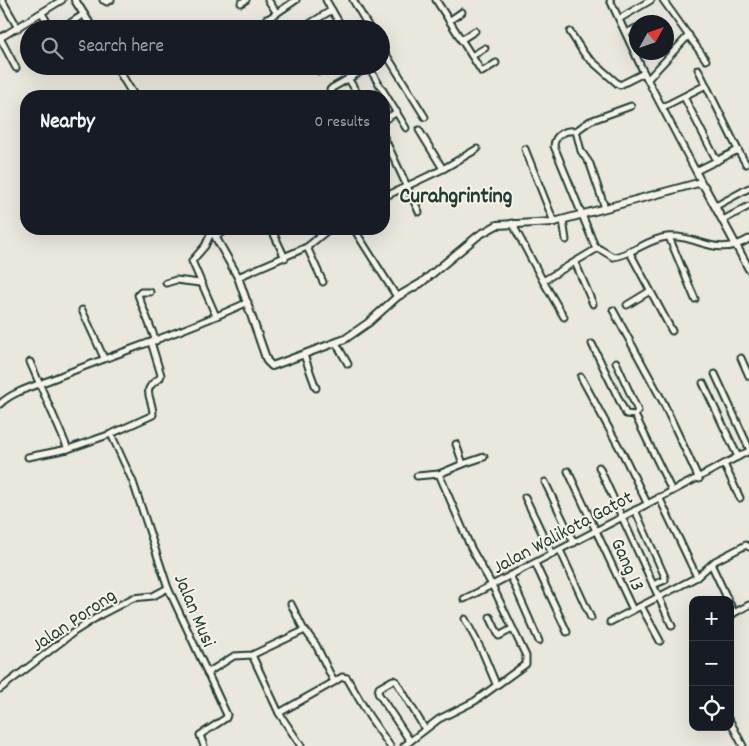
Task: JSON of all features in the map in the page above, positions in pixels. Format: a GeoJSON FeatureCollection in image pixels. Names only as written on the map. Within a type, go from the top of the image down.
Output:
{"type":"FeatureCollection","features":[{"type":"Feature","properties":{"kind":"main road"},"geometry":{"type":"LineString","coordinates":[[74,0],[88,20]]}},
{"type":"Feature","properties":{"kind":"main road"},"geometry":{"type":"LineString","coordinates":[[121,75],[130,90]]}},
{"type":"Feature","properties":{"kind":"main road"},"geometry":{"type":"LineString","coordinates":[[213,235],[238,277],[269,365],[336,343],[368,323],[396,297],[429,278],[479,235],[498,225],[554,222],[702,183],[749,269]]}},
{"type":"Feature","properties":{"kind":"street"},"geometry":{"type":"LineString","coordinates":[[2,0],[18,28],[0,38],[16,68]]}},
{"type":"Feature","properties":{"kind":"street"},"geometry":{"type":"LineString","coordinates":[[31,20],[62,0]]}},
{"type":"Feature","properties":{"kind":"street"},"geometry":{"type":"LineString","coordinates":[[103,0],[107,2],[111,0]]}},
{"type":"Feature","properties":{"kind":"street"},"geometry":{"type":"LineString","coordinates":[[268,0],[276,13]]}},
{"type":"Feature","properties":{"kind":"street"},"geometry":{"type":"LineString","coordinates":[[266,20],[296,0]]}},
{"type":"Feature","properties":{"kind":"street"},"geometry":{"type":"LineString","coordinates":[[326,0],[338,20]]}},
{"type":"Feature","properties":{"kind":"street"},"geometry":{"type":"LineString","coordinates":[[353,0],[365,20]]}},
{"type":"Feature","properties":{"kind":"street"},"geometry":{"type":"LineString","coordinates":[[610,0],[644,73],[702,183]]}},
{"type":"Feature","properties":{"kind":"street"},"geometry":{"type":"LineString","coordinates":[[619,19],[651,0]]}},
{"type":"Feature","properties":{"kind":"street"},"geometry":{"type":"LineString","coordinates":[[663,0],[706,60]]}},
{"type":"Feature","properties":{"kind":"street"},"geometry":{"type":"LineString","coordinates":[[438,1],[482,72],[496,64]]}},
{"type":"Feature","properties":{"kind":"street"},"geometry":{"type":"LineString","coordinates":[[316,20],[332,10]]}},
{"type":"Feature","properties":{"kind":"street"},"geometry":{"type":"LineString","coordinates":[[449,21],[462,12]]}},
{"type":"Feature","properties":{"kind":"street"},"geometry":{"type":"LineString","coordinates":[[42,13],[46,20]]}},
{"type":"Feature","properties":{"kind":"street"},"geometry":{"type":"LineString","coordinates":[[75,20],[84,14]]}},
{"type":"Feature","properties":{"kind":"street"},"geometry":{"type":"LineString","coordinates":[[461,40],[475,31]]}},
{"type":"Feature","properties":{"kind":"street"},"geometry":{"type":"LineString","coordinates":[[570,32],[585,55],[618,84],[620,85],[644,73]]}},
{"type":"Feature","properties":{"kind":"street"},"geometry":{"type":"LineString","coordinates":[[648,79],[689,36]]}},
{"type":"Feature","properties":{"kind":"street"},"geometry":{"type":"LineString","coordinates":[[472,56],[485,48]]}},
{"type":"Feature","properties":{"kind":"street"},"geometry":{"type":"LineString","coordinates":[[390,61],[425,117]]}},
{"type":"Feature","properties":{"kind":"street"},"geometry":{"type":"LineString","coordinates":[[698,68],[746,164]]}},
{"type":"Feature","properties":{"kind":"street"},"geometry":{"type":"LineString","coordinates":[[330,90],[353,75]]}},
{"type":"Feature","properties":{"kind":"street"},"geometry":{"type":"LineString","coordinates":[[374,75],[383,90]]}},
{"type":"Feature","properties":{"kind":"street"},"geometry":{"type":"LineString","coordinates":[[348,78],[356,90]]}},
{"type":"Feature","properties":{"kind":"street"},"geometry":{"type":"LineString","coordinates":[[663,106],[706,85]]}},
{"type":"Feature","properties":{"kind":"street"},"geometry":{"type":"LineString","coordinates":[[684,96],[717,161]]}},
{"type":"Feature","properties":{"kind":"street"},"geometry":{"type":"LineString","coordinates":[[390,101],[406,128]]}},
{"type":"Feature","properties":{"kind":"street"},"geometry":{"type":"LineString","coordinates":[[596,250],[554,146],[560,134],[576,131],[590,121],[632,106]]}},
{"type":"Feature","properties":{"kind":"street"},"geometry":{"type":"LineString","coordinates":[[390,116],[397,112]]}},
{"type":"Feature","properties":{"kind":"street"},"geometry":{"type":"LineString","coordinates":[[419,130],[443,169]]}},
{"type":"Feature","properties":{"kind":"street"},"geometry":{"type":"LineString","coordinates":[[576,131],[581,151],[590,164],[605,208]]}},
{"type":"Feature","properties":{"kind":"street"},"geometry":{"type":"LineString","coordinates":[[390,195],[443,169],[476,149]]}},
{"type":"Feature","properties":{"kind":"street"},"geometry":{"type":"LineString","coordinates":[[525,149],[554,222]]}},
{"type":"Feature","properties":{"kind":"street"},"geometry":{"type":"LineString","coordinates":[[696,171],[738,150]]}},
{"type":"Feature","properties":{"kind":"street"},"geometry":{"type":"LineString","coordinates":[[390,151],[419,212]]}},
{"type":"Feature","properties":{"kind":"street"},"geometry":{"type":"LineString","coordinates":[[716,206],[749,188]]}},
{"type":"Feature","properties":{"kind":"street"},"geometry":{"type":"LineString","coordinates":[[723,220],[749,206]]}},
{"type":"Feature","properties":{"kind":"street"},"geometry":{"type":"LineString","coordinates":[[563,220],[566,240]]}},
{"type":"Feature","properties":{"kind":"street"},"geometry":{"type":"LineString","coordinates":[[512,223],[564,317]]}},
{"type":"Feature","properties":{"kind":"street"},"geometry":{"type":"LineString","coordinates":[[211,235],[205,246],[192,261],[216,316]]}},
{"type":"Feature","properties":{"kind":"street"},"geometry":{"type":"LineString","coordinates":[[274,235],[285,258]]}},
{"type":"Feature","properties":{"kind":"street"},"geometry":{"type":"LineString","coordinates":[[238,277],[307,247],[322,235]]}},
{"type":"Feature","properties":{"kind":"street"},"geometry":{"type":"LineString","coordinates":[[358,235],[396,297]]}},
{"type":"Feature","properties":{"kind":"street"},"geometry":{"type":"LineString","coordinates":[[669,237],[695,299]]}},
{"type":"Feature","properties":{"kind":"street"},"geometry":{"type":"LineString","coordinates":[[543,281],[601,248],[613,257],[644,244],[669,237],[721,247],[737,246],[749,239]]}},
{"type":"Feature","properties":{"kind":"street"},"geometry":{"type":"LineString","coordinates":[[307,247],[323,282]]}},
{"type":"Feature","properties":{"kind":"street"},"geometry":{"type":"LineString","coordinates":[[629,251],[672,330]]}},
{"type":"Feature","properties":{"kind":"street"},"geometry":{"type":"LineString","coordinates":[[575,262],[594,304]]}},
{"type":"Feature","properties":{"kind":"street"},"geometry":{"type":"LineString","coordinates":[[166,283],[176,280],[200,283]]}},
{"type":"Feature","properties":{"kind":"street"},"geometry":{"type":"LineString","coordinates":[[627,305],[650,291]]}},
{"type":"Feature","properties":{"kind":"street"},"geometry":{"type":"LineString","coordinates":[[28,457],[68,448],[111,434],[153,415],[148,390],[149,385],[160,378],[161,374],[153,341],[138,295],[141,292],[150,292]]}},
{"type":"Feature","properties":{"kind":"street"},"geometry":{"type":"LineString","coordinates":[[0,404],[4,400],[40,384],[246,303]]}},
{"type":"Feature","properties":{"kind":"street"},"geometry":{"type":"LineString","coordinates":[[82,310],[104,358]]}},
{"type":"Feature","properties":{"kind":"street"},"geometry":{"type":"LineString","coordinates":[[613,310],[663,402],[699,478]]}},
{"type":"Feature","properties":{"kind":"street"},"geometry":{"type":"LineString","coordinates":[[336,343],[348,364]]}},
{"type":"Feature","properties":{"kind":"street"},"geometry":{"type":"LineString","coordinates":[[592,344],[626,414],[636,415]]}},
{"type":"Feature","properties":{"kind":"street"},"geometry":{"type":"LineString","coordinates":[[304,355],[316,388]]}},
{"type":"Feature","properties":{"kind":"street"},"geometry":{"type":"LineString","coordinates":[[741,358],[749,376]]}},
{"type":"Feature","properties":{"kind":"street"},"geometry":{"type":"LineString","coordinates":[[30,362],[68,448]]}},
{"type":"Feature","properties":{"kind":"street"},"geometry":{"type":"LineString","coordinates":[[616,362],[638,410],[636,415],[672,491]]}},
{"type":"Feature","properties":{"kind":"street"},"geometry":{"type":"LineString","coordinates":[[715,374],[749,452]]}},
{"type":"Feature","properties":{"kind":"street"},"geometry":{"type":"LineString","coordinates":[[581,377],[647,503]]}},
{"type":"Feature","properties":{"kind":"street"},"geometry":{"type":"LineString","coordinates":[[703,384],[738,457]]}},
{"type":"Feature","properties":{"kind":"street","name":"Jalan Musi"},"geometry":{"type":"LineString","coordinates":[[111,434],[133,482],[168,588],[227,715],[226,718],[200,735],[204,746]]}},
{"type":"Feature","properties":{"kind":"street"},"geometry":{"type":"LineString","coordinates":[[456,444],[464,464]]}},
{"type":"Feature","properties":{"kind":"street","name":"Jalan Walikota Gatot"},"geometry":{"type":"LineString","coordinates":[[404,746],[439,719],[475,701],[526,664],[526,656],[492,585],[647,503],[749,452]]}},
{"type":"Feature","properties":{"kind":"street"},"geometry":{"type":"LineString","coordinates":[[417,476],[439,474],[484,457]]}},
{"type":"Feature","properties":{"kind":"street"},"geometry":{"type":"LineString","coordinates":[[724,464],[740,498]]}},
{"type":"Feature","properties":{"kind":"street"},"geometry":{"type":"LineString","coordinates":[[599,467],[672,626]]}},
{"type":"Feature","properties":{"kind":"street","name":"Gang 13"},"geometry":{"type":"LineString","coordinates":[[568,471],[633,610]]}},
{"type":"Feature","properties":{"kind":"street"},"geometry":{"type":"LineString","coordinates":[[439,474],[471,548],[492,585],[464,599]]}},
{"type":"Feature","properties":{"kind":"street"},"geometry":{"type":"LineString","coordinates":[[545,482],[574,543]]}},
{"type":"Feature","properties":{"kind":"street"},"geometry":{"type":"LineString","coordinates":[[525,497],[552,554]]}},
{"type":"Feature","properties":{"kind":"street"},"geometry":{"type":"LineString","coordinates":[[659,497],[697,577]]}},
{"type":"Feature","properties":{"kind":"street"},"geometry":{"type":"LineString","coordinates":[[635,510],[665,577],[665,580],[653,586]]}},
{"type":"Feature","properties":{"kind":"street"},"geometry":{"type":"LineString","coordinates":[[610,622],[697,577],[715,562],[746,545],[749,547]]}},
{"type":"Feature","properties":{"kind":"street"},"geometry":{"type":"LineString","coordinates":[[560,550],[591,618]]}},
{"type":"Feature","properties":{"kind":"street"},"geometry":{"type":"LineString","coordinates":[[534,563],[567,632]]}},
{"type":"Feature","properties":{"kind":"street"},"geometry":{"type":"LineString","coordinates":[[712,566],[726,596]]}},
{"type":"Feature","properties":{"kind":"street"},"geometry":{"type":"LineString","coordinates":[[510,575],[539,641]]}},
{"type":"Feature","properties":{"kind":"street","name":"Jalan Porong"},"geometry":{"type":"LineString","coordinates":[[0,689],[74,632],[102,614],[137,596],[153,596],[168,588]]}},
{"type":"Feature","properties":{"kind":"street"},"geometry":{"type":"LineString","coordinates":[[291,604],[304,630],[316,645],[334,682]]}},
{"type":"Feature","properties":{"kind":"street"},"geometry":{"type":"LineString","coordinates":[[734,614],[749,605]]}},
{"type":"Feature","properties":{"kind":"street"},"geometry":{"type":"LineString","coordinates":[[641,606],[660,641]]}},
{"type":"Feature","properties":{"kind":"street"},"geometry":{"type":"LineString","coordinates":[[490,617],[499,636],[512,630]]}},
{"type":"Feature","properties":{"kind":"street"},"geometry":{"type":"LineString","coordinates":[[465,619],[483,653],[496,684]]}},
{"type":"Feature","properties":{"kind":"street"},"geometry":{"type":"LineString","coordinates":[[207,673],[234,656],[252,655],[304,630]]}},
{"type":"Feature","properties":{"kind":"street"},"geometry":{"type":"LineString","coordinates":[[252,655],[279,713],[300,746]]}},
{"type":"Feature","properties":{"kind":"street"},"geometry":{"type":"LineString","coordinates":[[279,713],[342,676],[347,678],[369,716],[390,746]]}},
{"type":"Feature","properties":{"kind":"street"},"geometry":{"type":"LineString","coordinates":[[410,741],[378,693],[379,688],[392,680],[396,681],[425,729]]}},
{"type":"Feature","properties":{"kind":"street"},"geometry":{"type":"LineString","coordinates":[[734,729],[743,746]]}},
{"type":"Feature","properties":{"kind":"district","name":"Curahgrinting"},"geometry":{"type":"Point","coordinates":[456,194]}}]}
